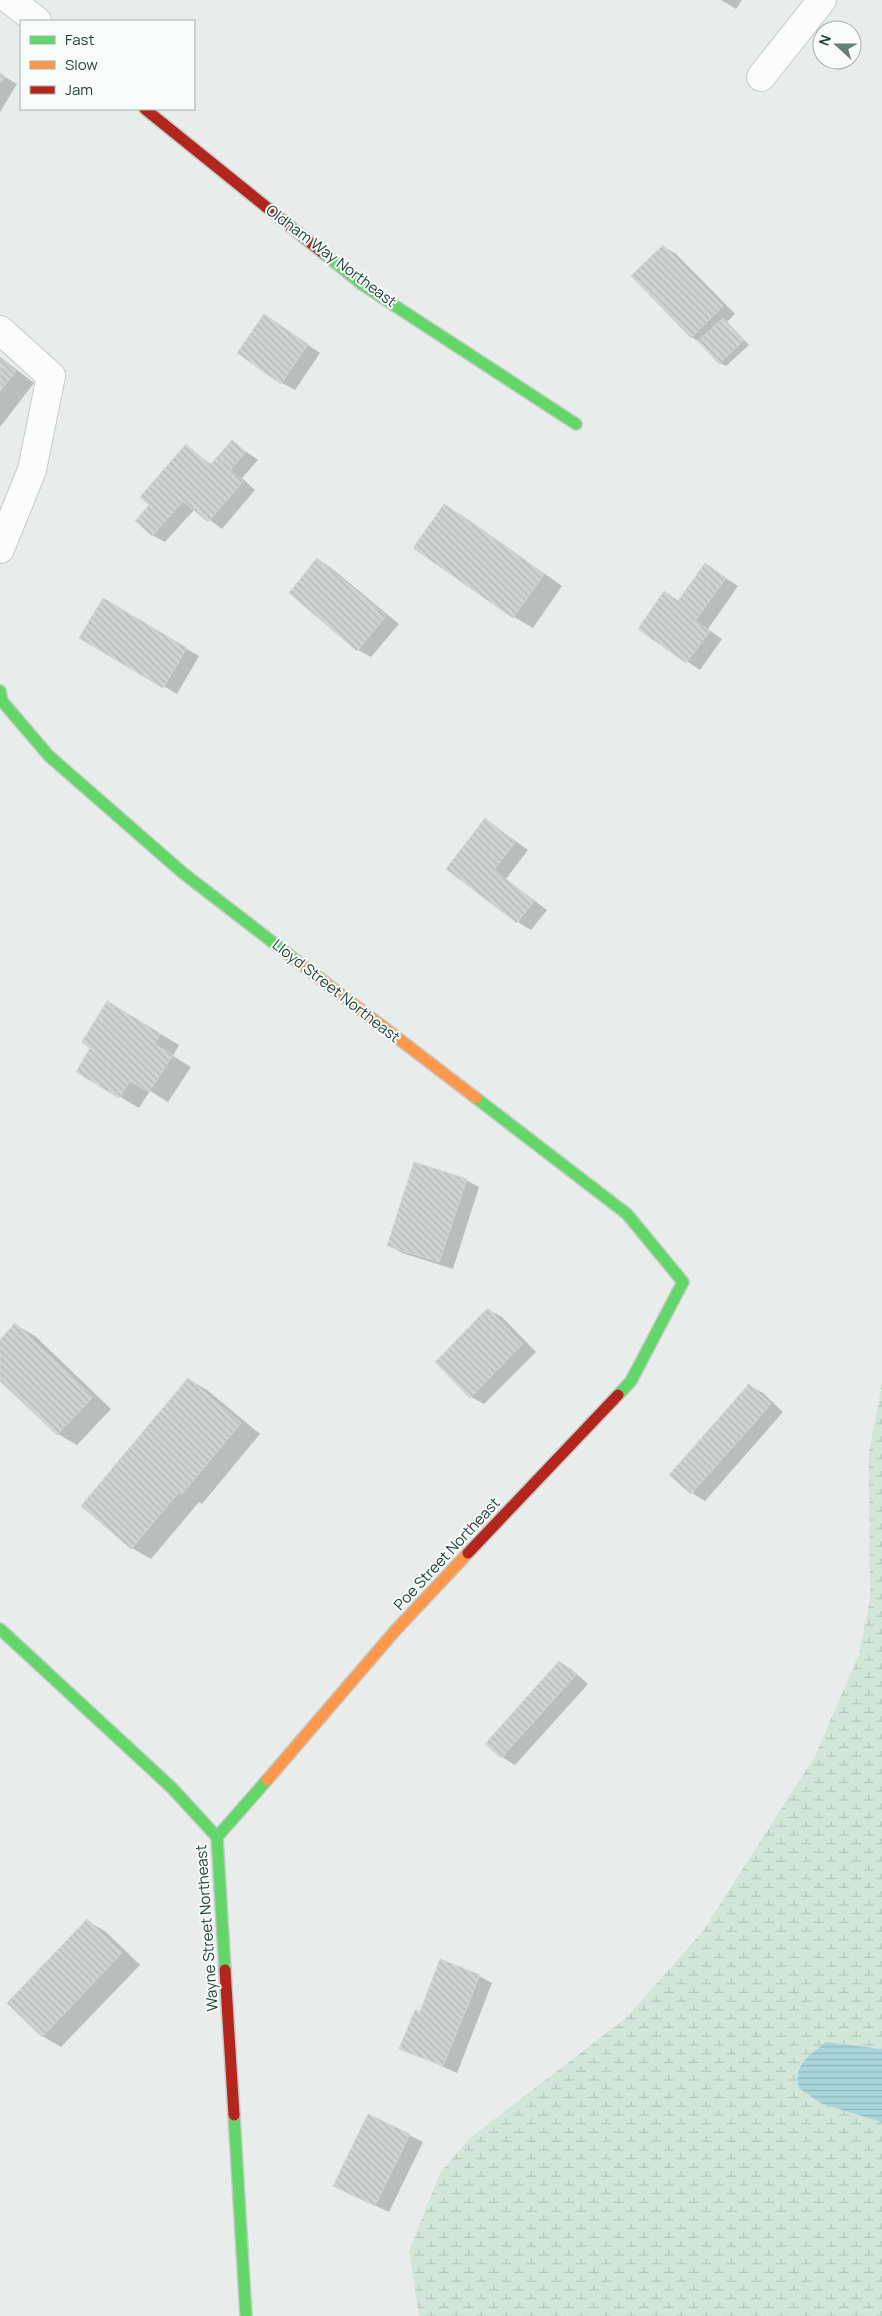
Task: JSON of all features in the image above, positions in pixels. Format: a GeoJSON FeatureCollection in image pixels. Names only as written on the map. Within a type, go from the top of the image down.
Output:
{"type":"FeatureCollection","features":[{"type":"Feature","properties":{"kind":"street"},"geometry":{"type":"LineString","coordinates":[[10,0],[36,20]]}},
{"type":"Feature","properties":{"kind":"street"},"geometry":{"type":"LineString","coordinates":[[761,77],[822,0]]}},
{"type":"Feature","properties":{"kind":"street","name":"Oldham Way Northeast"},"geometry":{"type":"LineString","coordinates":[[146,110],[363,285],[576,424]]}},
{"type":"Feature","properties":{"kind":"street"},"geometry":{"type":"LineString","coordinates":[[0,330],[51,376],[32,470],[0,549]]}},
{"type":"Feature","properties":{"kind":"street","name":"Lloyd Street Northeast"},"geometry":{"type":"LineString","coordinates":[[0,691],[2,702],[49,756],[183,872],[627,1214],[683,1282]]}},
{"type":"Feature","properties":{"kind":"street","name":"Poe Street Northeast"},"geometry":{"type":"LineString","coordinates":[[217,1837],[394,1632],[631,1381],[683,1282]]}},
{"type":"Feature","properties":{"kind":"street","name":"Wayne Street Northeast"},"geometry":{"type":"LineString","coordinates":[[0,1629],[172,1788],[217,1837],[246,2316]]}},
{"type":"Feature","properties":{"kind":"green space"},"geometry":{"type":"Polygon","coordinates":[[[882,1383],[882,2049],[826,2042],[822,2104],[882,2122],[882,2316],[419,2316],[409,2251],[440,2173],[470,2138],[626,2018],[703,1931],[815,1756],[859,1654],[870,1599],[869,1452],[882,1383]]]}},
{"type":"Feature","properties":{"kind":"water"},"geometry":{"type":"Polygon","coordinates":[[[826,2042],[882,2049],[882,2122],[822,2104],[799,2088],[798,2072],[801,2066],[809,2056],[826,2042]]]}},
{"type":"Feature","properties":{"kind":"building"},"geometry":{"type":"Polygon","coordinates":[[[0,73],[5,76],[0,83],[0,73]]]}},
{"type":"Feature","properties":{"kind":"building"},"geometry":{"type":"Polygon","coordinates":[[[663,245],[723,306],[691,338],[631,276],[663,245]]]}},
{"type":"Feature","properties":{"kind":"building"},"geometry":{"type":"Polygon","coordinates":[[[264,314],[308,344],[281,384],[237,353],[264,314]]]}},
{"type":"Feature","properties":{"kind":"building"},"geometry":{"type":"Polygon","coordinates":[[[723,318],[744,340],[719,364],[698,341],[723,318]]]}},
{"type":"Feature","properties":{"kind":"building"},"geometry":{"type":"Polygon","coordinates":[[[0,359],[16,371],[0,391],[0,359]]]}},
{"type":"Feature","properties":{"kind":"building"},"geometry":{"type":"Polygon","coordinates":[[[232,440],[246,452],[230,470],[243,481],[208,522],[183,501],[152,536],[135,521],[149,505],[140,497],[186,444],[210,465],[232,440]]]}},
{"type":"Feature","properties":{"kind":"building"},"geometry":{"type":"Polygon","coordinates":[[[444,504],[544,574],[513,618],[413,548],[444,504]]]}},
{"type":"Feature","properties":{"kind":"building"},"geometry":{"type":"Polygon","coordinates":[[[317,558],[386,616],[357,651],[289,593],[317,558]]]}},
{"type":"Feature","properties":{"kind":"building"},"geometry":{"type":"Polygon","coordinates":[[[705,563],[726,578],[695,621],[710,631],[686,663],[638,629],[664,591],[678,601],[705,563]]]}},
{"type":"Feature","properties":{"kind":"building"},"geometry":{"type":"Polygon","coordinates":[[[103,598],[187,648],[163,688],[79,638],[103,598]]]}},
{"type":"Feature","properties":{"kind":"building"},"geometry":{"type":"Polygon","coordinates":[[[485,818],[515,842],[494,870],[534,901],[517,923],[446,869],[485,818]]]}},
{"type":"Feature","properties":{"kind":"building"},"geometry":{"type":"Polygon","coordinates":[[[107,1001],[161,1034],[154,1044],[173,1055],[149,1092],[130,1081],[119,1098],[76,1072],[90,1048],[82,1042],[107,1001]]]}},
{"type":"Feature","properties":{"kind":"building"},"geometry":{"type":"Polygon","coordinates":[[[414,1162],[467,1179],[439,1262],[387,1246],[414,1162]]]}},
{"type":"Feature","properties":{"kind":"building"},"geometry":{"type":"Polygon","coordinates":[[[488,1308],[523,1344],[470,1398],[435,1362],[488,1308]]]}},
{"type":"Feature","properties":{"kind":"building"},"geometry":{"type":"Polygon","coordinates":[[[15,1323],[93,1397],[57,1435],[0,1381],[0,1340],[15,1323]]]}},
{"type":"Feature","properties":{"kind":"building"},"geometry":{"type":"Polygon","coordinates":[[[188,1378],[241,1423],[182,1494],[179,1492],[131,1549],[81,1506],[188,1378]]]}},
{"type":"Feature","properties":{"kind":"building"},"geometry":{"type":"Polygon","coordinates":[[[749,1384],[771,1404],[691,1494],[669,1475],[749,1384]]]}},
{"type":"Feature","properties":{"kind":"building"},"geometry":{"type":"Polygon","coordinates":[[[559,1661],[576,1675],[501,1758],[485,1744],[559,1661]]]}},
{"type":"Feature","properties":{"kind":"building"},"geometry":{"type":"Polygon","coordinates":[[[87,1919],[122,1953],[42,2037],[7,2003],[87,1919]]]}},
{"type":"Feature","properties":{"kind":"building"},"geometry":{"type":"Polygon","coordinates":[[[440,1959],[480,1975],[443,2066],[399,2049],[415,2010],[420,2012],[440,1959]]]}},
{"type":"Feature","properties":{"kind":"building"},"geometry":{"type":"Polygon","coordinates":[[[368,2114],[410,2134],[375,2206],[333,2186],[368,2114]]]}},
{"type":"Feature","properties":{"kind":"traffic: fast"},"geometry":{"type":"LineString","coordinates":[[322,252],[363,285],[576,424]]}},
{"type":"Feature","properties":{"kind":"traffic: fast"},"geometry":{"type":"LineString","coordinates":[[0,691],[2,701],[49,756],[183,873],[301,964]]}},
{"type":"Feature","properties":{"kind":"traffic: fast"},"geometry":{"type":"LineString","coordinates":[[476,1098],[627,1214],[683,1282],[631,1381],[618,1395]]}},
{"type":"Feature","properties":{"kind":"traffic: fast"},"geometry":{"type":"LineString","coordinates":[[0,1629],[172,1788],[217,1837],[225,1970]]}},
{"type":"Feature","properties":{"kind":"traffic: fast"},"geometry":{"type":"LineString","coordinates":[[217,1837],[267,1780]]}},
{"type":"Feature","properties":{"kind":"traffic: fast"},"geometry":{"type":"LineString","coordinates":[[234,2115],[246,2316]]}},
{"type":"Feature","properties":{"kind":"traffic: slow"},"geometry":{"type":"LineString","coordinates":[[301,964],[476,1098]]}},
{"type":"Feature","properties":{"kind":"traffic: slow"},"geometry":{"type":"LineString","coordinates":[[267,1780],[394,1632],[468,1553]]}},
{"type":"Feature","properties":{"kind":"traffic: jam"},"geometry":{"type":"LineString","coordinates":[[146,110],[322,252]]}},
{"type":"Feature","properties":{"kind":"traffic: jam"},"geometry":{"type":"LineString","coordinates":[[468,1553],[618,1395]]}},
{"type":"Feature","properties":{"kind":"traffic: jam"},"geometry":{"type":"LineString","coordinates":[[225,1970],[234,2115]]}}]}
